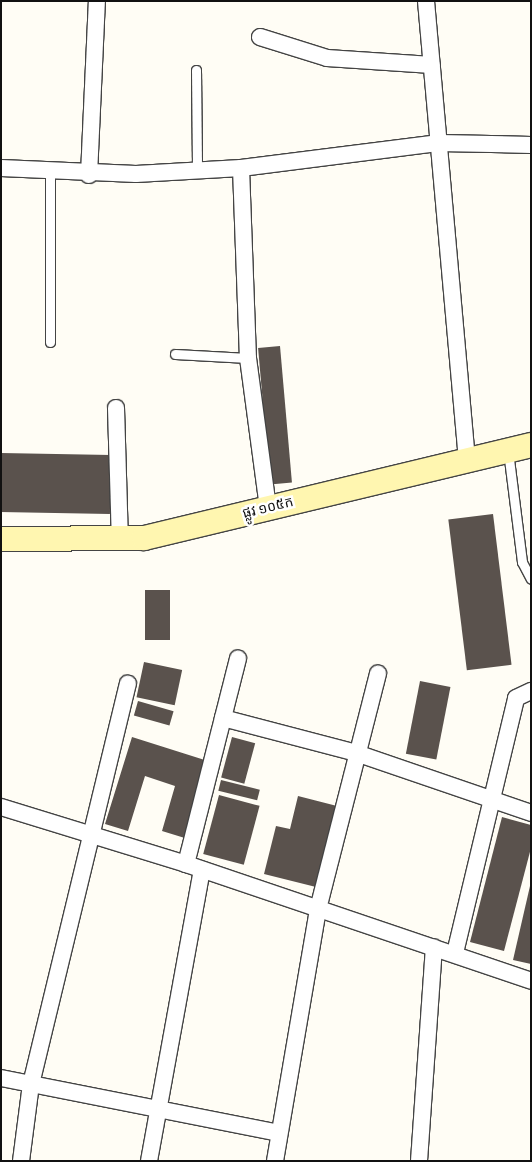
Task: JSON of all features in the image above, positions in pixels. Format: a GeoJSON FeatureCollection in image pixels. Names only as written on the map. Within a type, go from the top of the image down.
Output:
{"type":"FeatureCollection","features":[{"type":"Feature","properties":{"kind":"main road","name":"ផ្លូវ ១០៥ក"},"geometry":{"type":"LineString","coordinates":[[1,539],[120,541],[268,508],[531,445]]}},
{"type":"Feature","properties":{"kind":"street"},"geometry":{"type":"LineString","coordinates":[[89,175],[97,1]]}},
{"type":"Feature","properties":{"kind":"street"},"geometry":{"type":"LineString","coordinates":[[426,1],[467,461]]}},
{"type":"Feature","properties":{"kind":"street"},"geometry":{"type":"LineString","coordinates":[[260,37],[327,58],[432,65]]}},
{"type":"Feature","properties":{"kind":"street"},"geometry":{"type":"LineString","coordinates":[[1,168],[89,175],[241,168],[439,143],[531,145]]}},
{"type":"Feature","properties":{"kind":"street"},"geometry":{"type":"LineString","coordinates":[[241,168],[248,358],[268,508]]}},
{"type":"Feature","properties":{"kind":"street"},"geometry":{"type":"LineString","coordinates":[[116,408],[120,541]]}},
{"type":"Feature","properties":{"kind":"street"},"geometry":{"type":"LineString","coordinates":[[186,864],[238,658]]}},
{"type":"Feature","properties":{"kind":"street"},"geometry":{"type":"LineString","coordinates":[[275,1161],[318,909],[356,753],[378,674]]}},
{"type":"Feature","properties":{"kind":"street"},"geometry":{"type":"LineString","coordinates":[[21,1161],[31,1084],[90,834],[128,684]]}},
{"type":"Feature","properties":{"kind":"street"},"geometry":{"type":"LineString","coordinates":[[455,953],[516,698],[531,691]]}},
{"type":"Feature","properties":{"kind":"street"},"geometry":{"type":"LineString","coordinates":[[223,718],[356,753],[531,812]]}},
{"type":"Feature","properties":{"kind":"street"},"geometry":{"type":"LineString","coordinates":[[1,807],[186,864],[434,948],[455,953],[531,981]]}},
{"type":"Feature","properties":{"kind":"street"},"geometry":{"type":"LineString","coordinates":[[149,1161],[202,870]]}},
{"type":"Feature","properties":{"kind":"street"},"geometry":{"type":"LineString","coordinates":[[419,1161],[434,948]]}},
{"type":"Feature","properties":{"kind":"street"},"geometry":{"type":"LineString","coordinates":[[1,1078],[279,1133]]}},
{"type":"Feature","properties":{"kind":"lane"},"geometry":{"type":"LineString","coordinates":[[196,70],[196,170]]}},
{"type":"Feature","properties":{"kind":"lane"},"geometry":{"type":"LineString","coordinates":[[50,172],[50,342]]}},
{"type":"Feature","properties":{"kind":"lane"},"geometry":{"type":"LineString","coordinates":[[175,354],[248,358]]}},
{"type":"Feature","properties":{"kind":"lane"},"geometry":{"type":"LineString","coordinates":[[508,451],[522,562],[531,579]]}},
{"type":"Feature","properties":{"kind":"building"},"geometry":{"type":"Polygon","coordinates":[[[280,346],[292,482],[270,484],[258,348],[280,346]]]}},
{"type":"Feature","properties":{"kind":"building"},"geometry":{"type":"Polygon","coordinates":[[[1,453],[111,455],[110,514],[1,512],[1,453]]]}},
{"type":"Feature","properties":{"kind":"building"},"geometry":{"type":"Polygon","coordinates":[[[493,514],[512,665],[467,670],[448,519],[493,514]]]}},
{"type":"Feature","properties":{"kind":"building"},"geometry":{"type":"Polygon","coordinates":[[[145,590],[170,590],[170,640],[145,640],[145,590]]]}},
{"type":"Feature","properties":{"kind":"building"},"geometry":{"type":"Polygon","coordinates":[[[144,662],[182,670],[175,705],[137,697],[144,662]]]}},
{"type":"Feature","properties":{"kind":"building"},"geometry":{"type":"Polygon","coordinates":[[[420,681],[450,687],[436,760],[406,754],[420,681]]]}},
{"type":"Feature","properties":{"kind":"building"},"geometry":{"type":"Polygon","coordinates":[[[138,701],[174,711],[169,726],[134,715],[138,701]]]}},
{"type":"Feature","properties":{"kind":"building"},"geometry":{"type":"Polygon","coordinates":[[[132,737],[211,762],[188,839],[162,831],[175,786],[145,776],[128,831],[105,824],[132,737]]]}},
{"type":"Feature","properties":{"kind":"building"},"geometry":{"type":"Polygon","coordinates":[[[232,737],[255,743],[244,784],[221,778],[232,737]]]}},
{"type":"Feature","properties":{"kind":"building"},"geometry":{"type":"Polygon","coordinates":[[[221,780],[260,790],[257,800],[218,791],[221,780]]]}},
{"type":"Feature","properties":{"kind":"building"},"geometry":{"type":"Polygon","coordinates":[[[219,795],[260,806],[244,865],[203,854],[219,795]]]}},
{"type":"Feature","properties":{"kind":"building"},"geometry":{"type":"Polygon","coordinates":[[[298,796],[337,806],[316,887],[264,874],[276,826],[290,829],[298,796]]]}},
{"type":"Feature","properties":{"kind":"building"},"geometry":{"type":"Polygon","coordinates":[[[502,817],[531,825],[531,848],[504,951],[470,942],[502,817]]]}},
{"type":"Feature","properties":{"kind":"building"},"geometry":{"type":"Polygon","coordinates":[[[531,886],[531,964],[513,960],[531,886]]]}}]}
